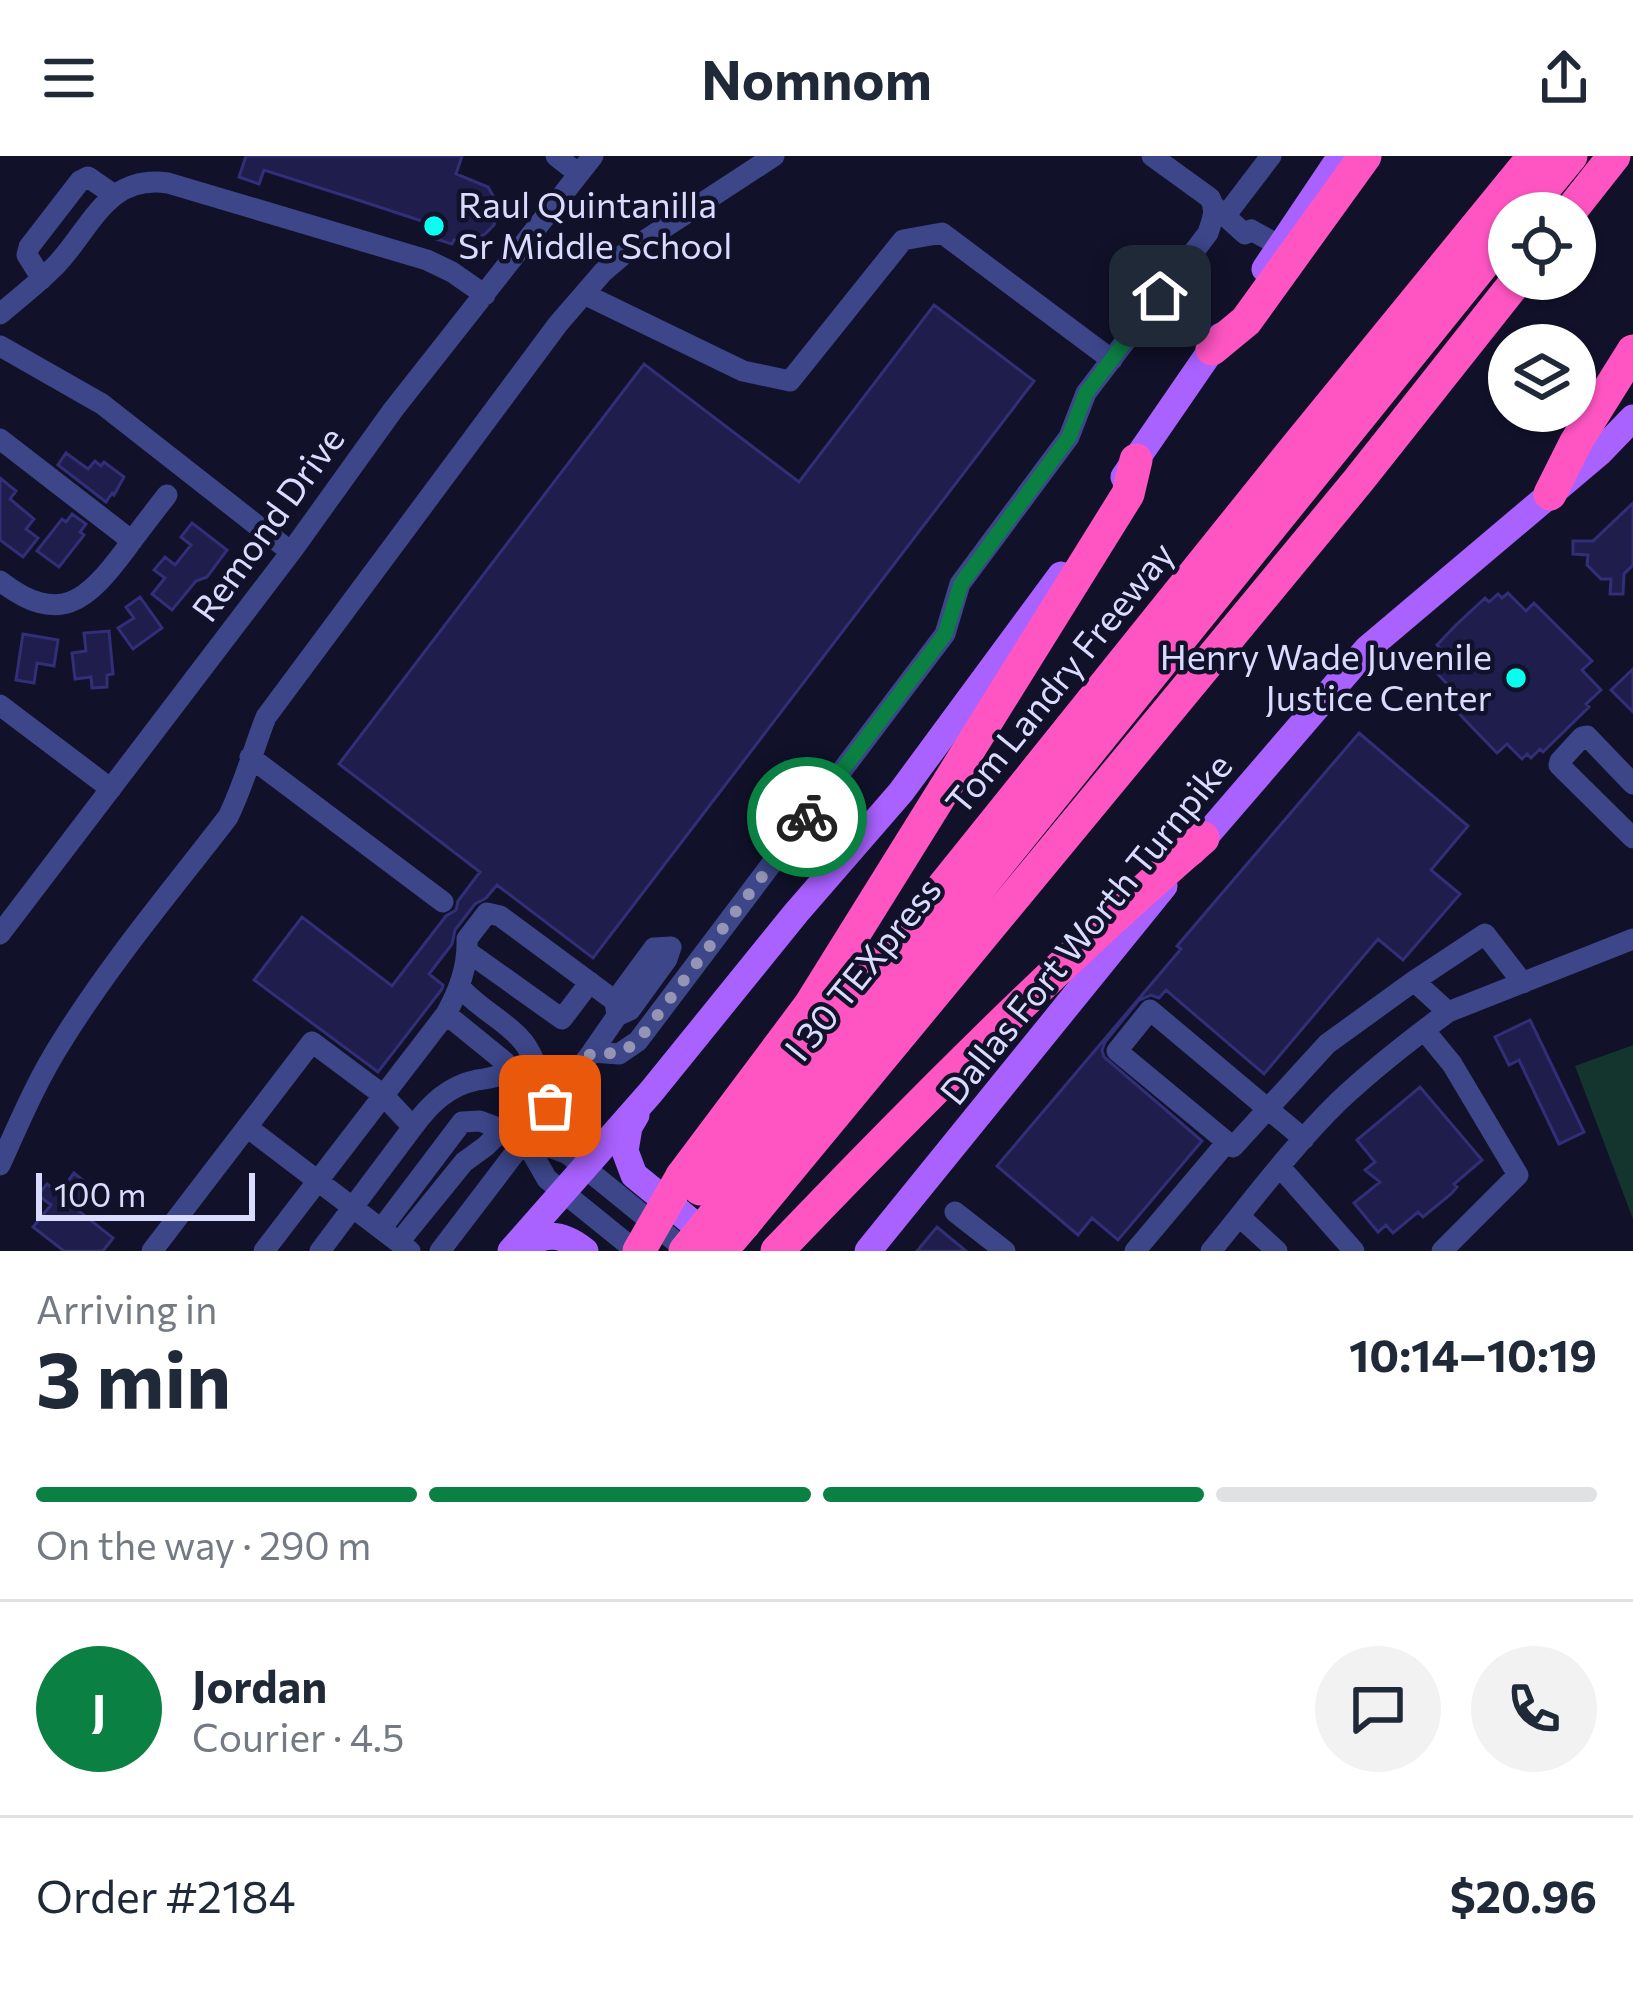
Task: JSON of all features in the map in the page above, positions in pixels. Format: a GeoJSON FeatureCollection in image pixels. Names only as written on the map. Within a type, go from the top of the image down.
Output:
{"type":"FeatureCollection","features":[{"type":"Feature","properties":{"kind":"highway"},"geometry":{"type":"LineString","coordinates":[[1212,350],[1246,322],[1365,156]]}},
{"type":"Feature","properties":{"kind":"highway","name":"Tom Landry Freeway"},"geometry":{"type":"LineString","coordinates":[[716,1216],[1534,156]]}},
{"type":"Feature","properties":{"kind":"highway"},"geometry":{"type":"LineString","coordinates":[[1542,192],[1571,156]]}},
{"type":"Feature","properties":{"kind":"highway"},"geometry":{"type":"LineString","coordinates":[[1586,192],[1614,156]]}},
{"type":"Feature","properties":{"kind":"highway","name":"I 30 TEXpress"},"geometry":{"type":"LineString","coordinates":[[686,1251],[1488,258]]}},
{"type":"Feature","properties":{"kind":"highway","name":"Tom Landry Freeway"},"geometry":{"type":"LineString","coordinates":[[650,1251],[716,1216],[1358,481],[1501,300]]}},
{"type":"Feature","properties":{"kind":"highway"},"geometry":{"type":"LineString","coordinates":[[1550,494],[1576,442],[1633,351]]}},
{"type":"Feature","properties":{"kind":"highway"},"geometry":{"type":"LineString","coordinates":[[638,1251],[716,1216],[780,1047],[1127,494],[1136,460]]}},
{"type":"Feature","properties":{"kind":"highway"},"geometry":{"type":"LineString","coordinates":[[777,1251],[940,1084],[1204,838]]}},
{"type":"Feature","properties":{"kind":"main road"},"geometry":{"type":"LineString","coordinates":[[515,1251],[901,792],[1054,584],[1341,156]]}},
{"type":"Feature","properties":{"kind":"main road","name":"Dallas Fort Worth Turnpike"},"geometry":{"type":"LineString","coordinates":[[868,1251],[1204,838],[1367,649],[1599,453],[1633,418]]}},
{"type":"Feature","properties":{"kind":"main road"},"geometry":{"type":"LineString","coordinates":[[652,1092],[629,1127],[626,1151],[634,1175],[716,1216]]}},
{"type":"Feature","properties":{"kind":"main road"},"geometry":{"type":"LineString","coordinates":[[515,1251],[534,1239],[558,1235],[586,1251]]}},
{"type":"Feature","properties":{"kind":"street"},"geometry":{"type":"LineString","coordinates":[[556,156],[586,165]]}},
{"type":"Feature","properties":{"kind":"street"},"geometry":{"type":"LineString","coordinates":[[0,1165],[60,1043],[228,817],[244,786],[266,717],[558,324],[624,254],[774,156]]}},
{"type":"Feature","properties":{"kind":"street"},"geometry":{"type":"LineString","coordinates":[[1152,156],[1210,199],[1245,234],[1251,230],[1280,247]]}},
{"type":"Feature","properties":{"kind":"street"},"geometry":{"type":"LineString","coordinates":[[599,1053],[619,1054],[638,1041],[945,634],[961,584],[1069,437],[1086,393],[1208,233],[1220,210],[1271,156]]}},
{"type":"Feature","properties":{"kind":"street","name":"Remond Drive"},"geometry":{"type":"LineString","coordinates":[[0,934],[291,552],[404,395],[586,165]]}},
{"type":"Feature","properties":{"kind":"street"},"geometry":{"type":"LineString","coordinates":[[42,279],[27,255],[29,247],[80,181],[93,178],[122,190]]}},
{"type":"Feature","properties":{"kind":"street"},"geometry":{"type":"LineString","coordinates":[[0,314],[42,279],[122,190],[149,180],[405,254],[452,272],[485,295]]}},
{"type":"Feature","properties":{"kind":"street"},"geometry":{"type":"LineString","coordinates":[[584,294],[743,371],[790,381],[903,240],[942,233],[1112,360]]}},
{"type":"Feature","properties":{"kind":"street"},"geometry":{"type":"LineString","coordinates":[[0,346],[102,404],[291,552]]}},
{"type":"Feature","properties":{"kind":"street"},"geometry":{"type":"LineString","coordinates":[[0,439],[132,541]]}},
{"type":"Feature","properties":{"kind":"street"},"geometry":{"type":"LineString","coordinates":[[0,581],[36,603],[66,603],[93,590],[167,495]]}},
{"type":"Feature","properties":{"kind":"street"},"geometry":{"type":"LineString","coordinates":[[0,705],[111,790]]}},
{"type":"Feature","properties":{"kind":"street"},"geometry":{"type":"LineString","coordinates":[[1633,784],[1587,736],[1560,761],[1633,838]]}},
{"type":"Feature","properties":{"kind":"street"},"geometry":{"type":"LineString","coordinates":[[250,757],[443,902]]}},
{"type":"Feature","properties":{"kind":"street"},"geometry":{"type":"LineString","coordinates":[[264,1251],[446,1014],[460,987],[467,939],[487,913],[500,916],[590,982],[616,1008],[630,1010],[671,947],[688,940],[705,952]]}},
{"type":"Feature","properties":{"kind":"street"},"geometry":{"type":"LineString","coordinates":[[1304,1139],[1268,1108],[1150,1010],[1117,1052],[1233,1147],[1268,1108],[1327,1044],[1486,934],[1522,983]]}},
{"type":"Feature","properties":{"kind":"street"},"geometry":{"type":"LineString","coordinates":[[1211,1251],[1338,1103],[1448,1012],[1633,939]]}},
{"type":"Feature","properties":{"kind":"street"},"geometry":{"type":"LineString","coordinates":[[468,952],[562,1019],[590,982]]}},
{"type":"Feature","properties":{"kind":"street"},"geometry":{"type":"LineString","coordinates":[[1414,981],[1448,1012]]}},
{"type":"Feature","properties":{"kind":"street"},"geometry":{"type":"LineString","coordinates":[[460,987],[529,1049],[550,1106]]}},
{"type":"Feature","properties":{"kind":"street"},"geometry":{"type":"LineString","coordinates":[[440,1251],[550,1106],[599,1053],[616,1008]]}},
{"type":"Feature","properties":{"kind":"street"},"geometry":{"type":"LineString","coordinates":[[320,1251],[429,1106],[471,1081],[506,1072],[506,1062],[446,1014]]}},
{"type":"Feature","properties":{"kind":"street"},"geometry":{"type":"LineString","coordinates":[[1424,1030],[1452,1064],[1518,1175],[1442,1251]]}},
{"type":"Feature","properties":{"kind":"street"},"geometry":{"type":"LineString","coordinates":[[152,1251],[312,1042],[383,1095],[413,1127]]}},
{"type":"Feature","properties":{"kind":"street"},"geometry":{"type":"LineString","coordinates":[[397,1241],[462,1122],[480,1121],[568,1154],[686,1251]]}},
{"type":"Feature","properties":{"kind":"street"},"geometry":{"type":"LineString","coordinates":[[247,1127],[397,1241]]}},
{"type":"Feature","properties":{"kind":"street"},"geometry":{"type":"LineString","coordinates":[[397,1241],[464,1162],[501,1131]]}},
{"type":"Feature","properties":{"kind":"street"},"geometry":{"type":"LineString","coordinates":[[524,1139],[547,1179],[638,1251]]}},
{"type":"Feature","properties":{"kind":"street"},"geometry":{"type":"LineString","coordinates":[[1135,1251],[1227,1142]]}},
{"type":"Feature","properties":{"kind":"street"},"geometry":{"type":"LineString","coordinates":[[1280,1167],[1354,1251]]}},
{"type":"Feature","properties":{"kind":"street"},"geometry":{"type":"LineString","coordinates":[[955,1211],[1005,1251]]}},
{"type":"Feature","properties":{"kind":"street"},"geometry":{"type":"LineString","coordinates":[[1239,1216],[1277,1251]]}},
{"type":"Feature","properties":{"kind":"green space"},"geometry":{"type":"Polygon","coordinates":[[[1633,1045],[1633,1219],[1575,1066],[1633,1045]]]}},
{"type":"Feature","properties":{"kind":"building"},"geometry":{"type":"Polygon","coordinates":[[[246,156],[462,156],[456,174],[488,187],[495,199],[494,225],[474,240],[452,244],[436,239],[440,227],[264,170],[259,184],[239,177],[246,156]]]}},
{"type":"Feature","properties":{"kind":"building"},"geometry":{"type":"Polygon","coordinates":[[[934,305],[1034,381],[593,958],[497,885],[455,930],[452,944],[429,974],[442,989],[378,1072],[254,980],[302,917],[392,986],[446,916],[456,910],[480,872],[339,764],[644,364],[799,482],[934,305]]]}},
{"type":"Feature","properties":{"kind":"building"},"geometry":{"type":"Polygon","coordinates":[[[66,453],[88,469],[95,461],[101,466],[104,462],[124,477],[114,495],[106,502],[58,465],[66,453]]]}},
{"type":"Feature","properties":{"kind":"building"},"geometry":{"type":"Polygon","coordinates":[[[0,478],[16,491],[10,499],[34,519],[26,529],[38,538],[23,557],[0,540],[0,478]]]}},
{"type":"Feature","properties":{"kind":"building"},"geometry":{"type":"Polygon","coordinates":[[[1633,503],[1633,565],[1624,574],[1623,594],[1610,594],[1611,579],[1601,579],[1587,565],[1588,555],[1573,554],[1573,541],[1593,541],[1633,503]]]}},
{"type":"Feature","properties":{"kind":"building"},"geometry":{"type":"Polygon","coordinates":[[[72,514],[86,524],[80,532],[84,535],[59,567],[37,551],[62,519],[66,522],[72,514]]]}},
{"type":"Feature","properties":{"kind":"building"},"geometry":{"type":"Polygon","coordinates":[[[192,523],[227,550],[172,610],[152,594],[165,578],[154,570],[165,557],[175,565],[191,545],[181,537],[192,523]]]}},
{"type":"Feature","properties":{"kind":"building","name":"Henry Wade Juvenile Justice Center"},"geometry":{"type":"Polygon","coordinates":[[[1508,593],[1526,611],[1534,603],[1592,661],[1582,670],[1601,690],[1543,752],[1540,749],[1531,758],[1527,754],[1522,759],[1507,744],[1497,753],[1440,694],[1449,686],[1431,667],[1441,649],[1437,645],[1456,625],[1485,598],[1489,602],[1508,593]]]}},
{"type":"Feature","properties":{"kind":"building"},"geometry":{"type":"Polygon","coordinates":[[[140,597],[162,628],[133,649],[118,628],[134,618],[126,607],[140,597]]]}},
{"type":"Feature","properties":{"kind":"building"},"geometry":{"type":"Polygon","coordinates":[[[109,631],[113,674],[107,675],[107,687],[92,688],[91,677],[75,679],[72,653],[86,651],[84,633],[109,631]]]}},
{"type":"Feature","properties":{"kind":"building"},"geometry":{"type":"Polygon","coordinates":[[[23,634],[58,640],[54,666],[37,663],[34,683],[16,680],[23,634]]]}},
{"type":"Feature","properties":{"kind":"building"},"geometry":{"type":"Polygon","coordinates":[[[1633,669],[1633,712],[1611,690],[1633,669]]]}},
{"type":"Feature","properties":{"kind":"building"},"geometry":{"type":"Polygon","coordinates":[[[1359,733],[1468,826],[1431,870],[1460,894],[1403,960],[1378,939],[1264,1074],[1166,990],[1159,998],[1151,995],[1139,1000],[1105,1042],[1104,1057],[1202,1141],[1118,1240],[1092,1218],[1078,1235],[997,1166],[1359,733]]]}},
{"type":"Feature","properties":{"kind":"building"},"geometry":{"type":"Polygon","coordinates":[[[1530,1020],[1584,1132],[1559,1144],[1519,1060],[1509,1065],[1495,1037],[1530,1020]]]}},
{"type":"Feature","properties":{"kind":"building"},"geometry":{"type":"Polygon","coordinates":[[[1420,1087],[1482,1160],[1423,1217],[1418,1212],[1393,1233],[1386,1225],[1378,1232],[1354,1203],[1380,1182],[1365,1170],[1375,1162],[1357,1140],[1420,1087]]]}},
{"type":"Feature","properties":{"kind":"building"},"geometry":{"type":"Polygon","coordinates":[[[74,1173],[91,1187],[75,1208],[113,1238],[103,1251],[64,1251],[33,1227],[51,1205],[38,1195],[47,1184],[59,1193],[74,1173]]]}},
{"type":"Feature","properties":{"kind":"building"},"geometry":{"type":"Polygon","coordinates":[[[937,1227],[966,1251],[917,1251],[937,1227]]]}},
{"type":"Feature","properties":{"kind":"way so far"},"geometry":{"type":"LineString","coordinates":[[550,1106],[592,1052],[619,1054],[638,1041],[807,817]]}},
{"type":"Feature","properties":{"kind":"place","name":"Raul Quintanilla Sr Middle School"},"geometry":{"type":"Point","coordinates":[434,226]}},
{"type":"Feature","properties":{"kind":"place","name":"Henry Wade Juvenile Justice Center"},"geometry":{"type":"Point","coordinates":[1516,678]}},
{"type":"Feature","properties":{"kind":"route"},"geometry":{"type":"LineString","coordinates":[[807,817],[945,634],[961,584],[974,563],[1069,437],[1086,393],[1160,296]]}}]}
